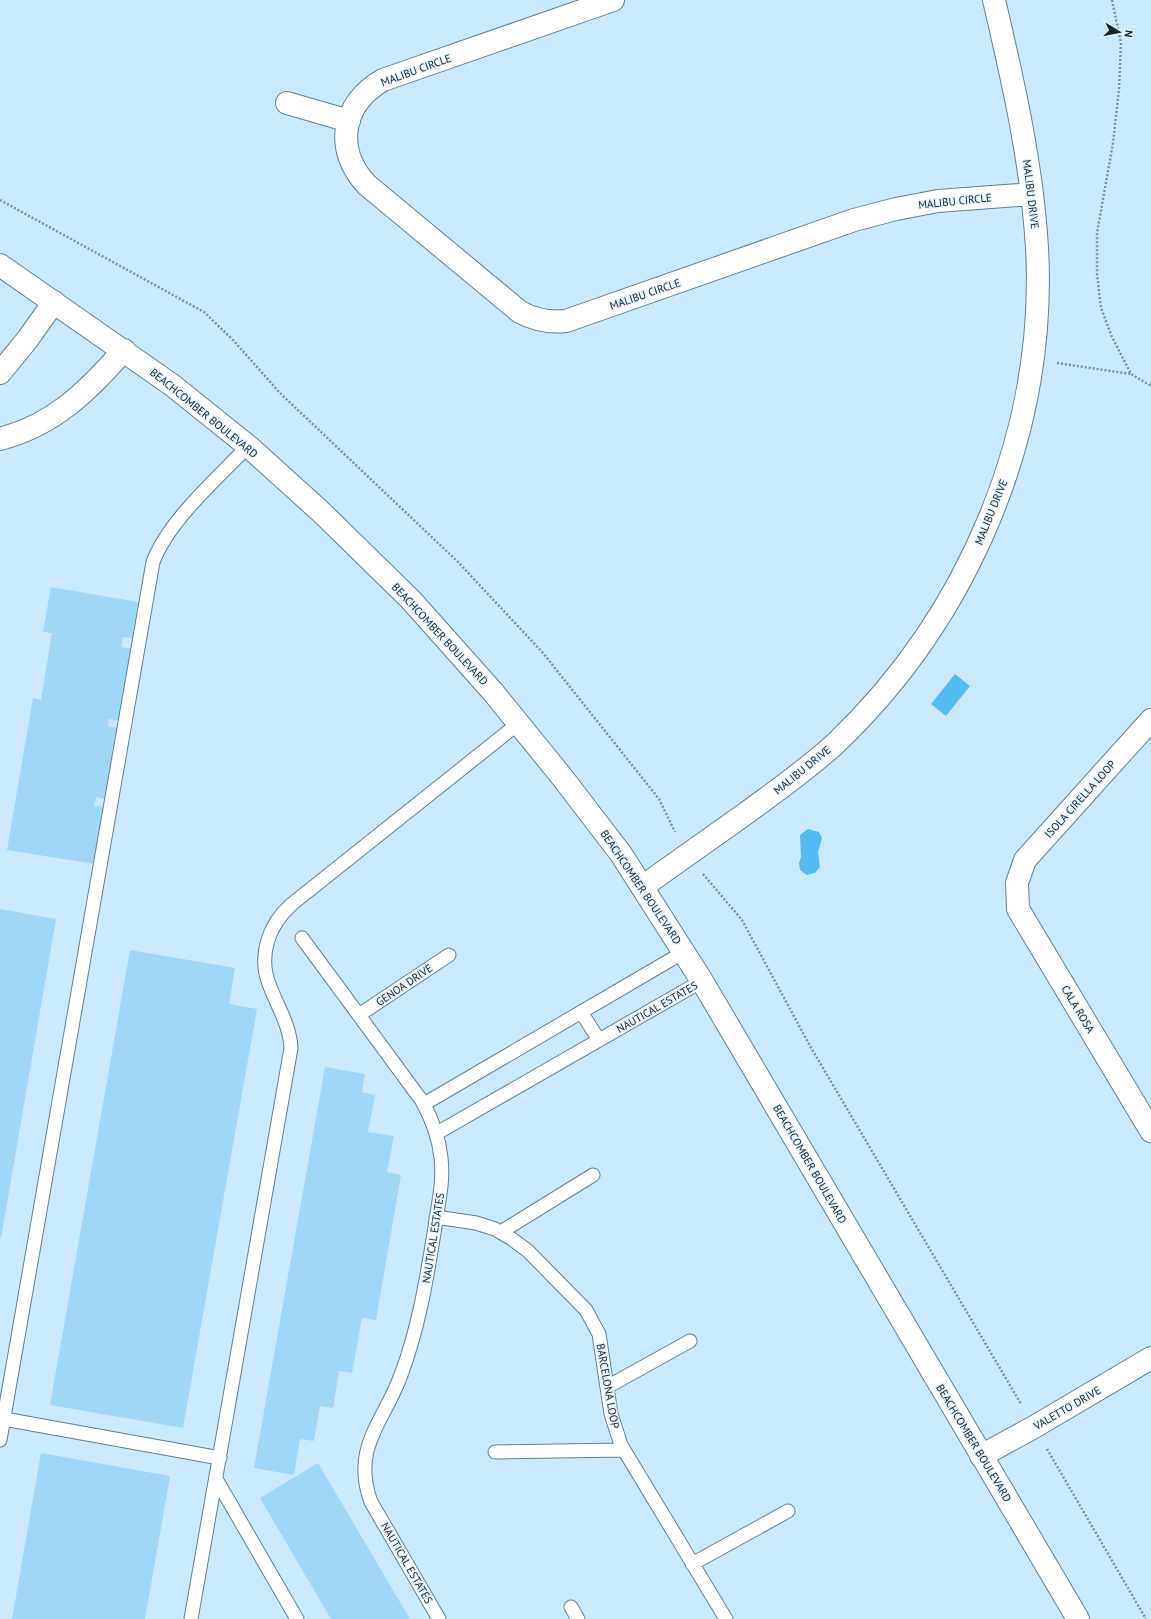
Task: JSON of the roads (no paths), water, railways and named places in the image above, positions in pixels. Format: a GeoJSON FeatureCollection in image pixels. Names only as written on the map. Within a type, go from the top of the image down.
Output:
{"type":"FeatureCollection","features":[{"type":"Feature","properties":{"kind":"street","name":"MALIBU CIRCLE"},"geometry":{"type":"LineString","coordinates":[[613,0],[383,80],[361,97],[355,106],[349,121],[346,137],[348,153],[354,168],[367,185],[520,312],[534,319],[550,322],[566,321],[577,318],[854,220],[896,209],[938,201],[1032,194]]}},
{"type":"Feature","properties":{"kind":"street","name":"MALIBU DRIVE"},"geometry":{"type":"LineString","coordinates":[[642,887],[794,779],[835,743],[874,704],[909,661],[940,616],[967,568],[990,518],[1009,466],[1023,413],[1032,359],[1037,304],[1037,249],[1032,194],[1015,88],[994,0]]}},
{"type":"Feature","properties":{"kind":"street"},"geometry":{"type":"LineString","coordinates":[[287,103],[349,121]]}},
{"type":"Feature","properties":{"kind":"street","name":"BEACHCOMBER BOULEVARD"},"geometry":{"type":"LineString","coordinates":[[0,265],[124,350],[172,385],[248,446],[320,511],[411,600],[519,723],[621,854],[702,980],[1078,1619]]}},
{"type":"Feature","properties":{"kind":"street"},"geometry":{"type":"LineString","coordinates":[[0,373],[28,340],[54,302]]}},
{"type":"Feature","properties":{"kind":"street"},"geometry":{"type":"LineString","coordinates":[[0,438],[13,435],[54,416],[96,382],[124,350]]}},
{"type":"Feature","properties":{"kind":"street","name":"ISOLA CIRELLA LOOP"},"geometry":{"type":"LineString","coordinates":[[1017,883],[1025,860],[1151,720]]}},
{"type":"Feature","properties":{"kind":"street","name":"CALA ROSA"},"geometry":{"type":"LineString","coordinates":[[1017,883],[1018,909],[1151,1131]]}},
{"type":"Feature","properties":{"kind":"street","name":"VALETTO DRIVE"},"geometry":{"type":"LineString","coordinates":[[981,1456],[1034,1427],[1151,1358]]}},
{"type":"Feature","properties":{"kind":"lane"},"geometry":{"type":"LineString","coordinates":[[0,1440],[153,562],[160,546],[173,525],[248,446]]}},
{"type":"Feature","properties":{"kind":"lane"},"geometry":{"type":"LineString","coordinates":[[191,1619],[291,1048],[288,1029],[269,984],[266,973],[265,955],[270,932],[279,916],[292,904],[519,723]]}},
{"type":"Feature","properties":{"kind":"lane"},"geometry":{"type":"LineString","coordinates":[[302,938],[424,1104],[436,1133]]}},
{"type":"Feature","properties":{"kind":"lane"},"geometry":{"type":"LineString","coordinates":[[424,1104],[684,952]]}},
{"type":"Feature","properties":{"kind":"lane","name":"GENOA DRIVE"},"geometry":{"type":"LineString","coordinates":[[359,1015],[449,955]]}},
{"type":"Feature","properties":{"kind":"lane","name":"NAUTICAL ESTATES"},"geometry":{"type":"LineString","coordinates":[[439,1619],[371,1502],[365,1472],[369,1440],[401,1376],[424,1296],[442,1167],[436,1133],[702,980]]}},
{"type":"Feature","properties":{"kind":"lane"},"geometry":{"type":"LineString","coordinates":[[581,1012],[599,1040]]}},
{"type":"Feature","properties":{"kind":"lane"},"geometry":{"type":"LineString","coordinates":[[501,1232],[592,1175]]}},
{"type":"Feature","properties":{"kind":"lane","name":"BARCELONA LOOP"},"geometry":{"type":"LineString","coordinates":[[436,1217],[476,1223],[501,1232],[528,1251],[590,1315],[601,1340],[613,1425],[623,1450],[726,1619]]}},
{"type":"Feature","properties":{"kind":"lane"},"geometry":{"type":"LineString","coordinates":[[607,1387],[690,1340]]}},
{"type":"Feature","properties":{"kind":"lane"},"geometry":{"type":"LineString","coordinates":[[4,1419],[220,1458]]}},
{"type":"Feature","properties":{"kind":"lane"},"geometry":{"type":"LineString","coordinates":[[495,1452],[623,1450]]}},
{"type":"Feature","properties":{"kind":"lane"},"geometry":{"type":"LineString","coordinates":[[216,1480],[298,1619]]}},
{"type":"Feature","properties":{"kind":"lane"},"geometry":{"type":"LineString","coordinates":[[692,1564],[788,1511]]}},
{"type":"Feature","properties":{"kind":"lane"},"geometry":{"type":"LineString","coordinates":[[571,1607],[578,1619]]}},
{"type":"Feature","properties":{"kind":"water"},"geometry":{"type":"Polygon","coordinates":[[[955,674],[970,686],[946,716],[931,704],[955,674]]]}},
{"type":"Feature","properties":{"kind":"water"},"geometry":{"type":"Polygon","coordinates":[[[808,829],[819,832],[822,838],[818,852],[820,867],[815,873],[807,875],[800,870],[799,863],[801,857],[800,835],[808,829]]]}}]}
